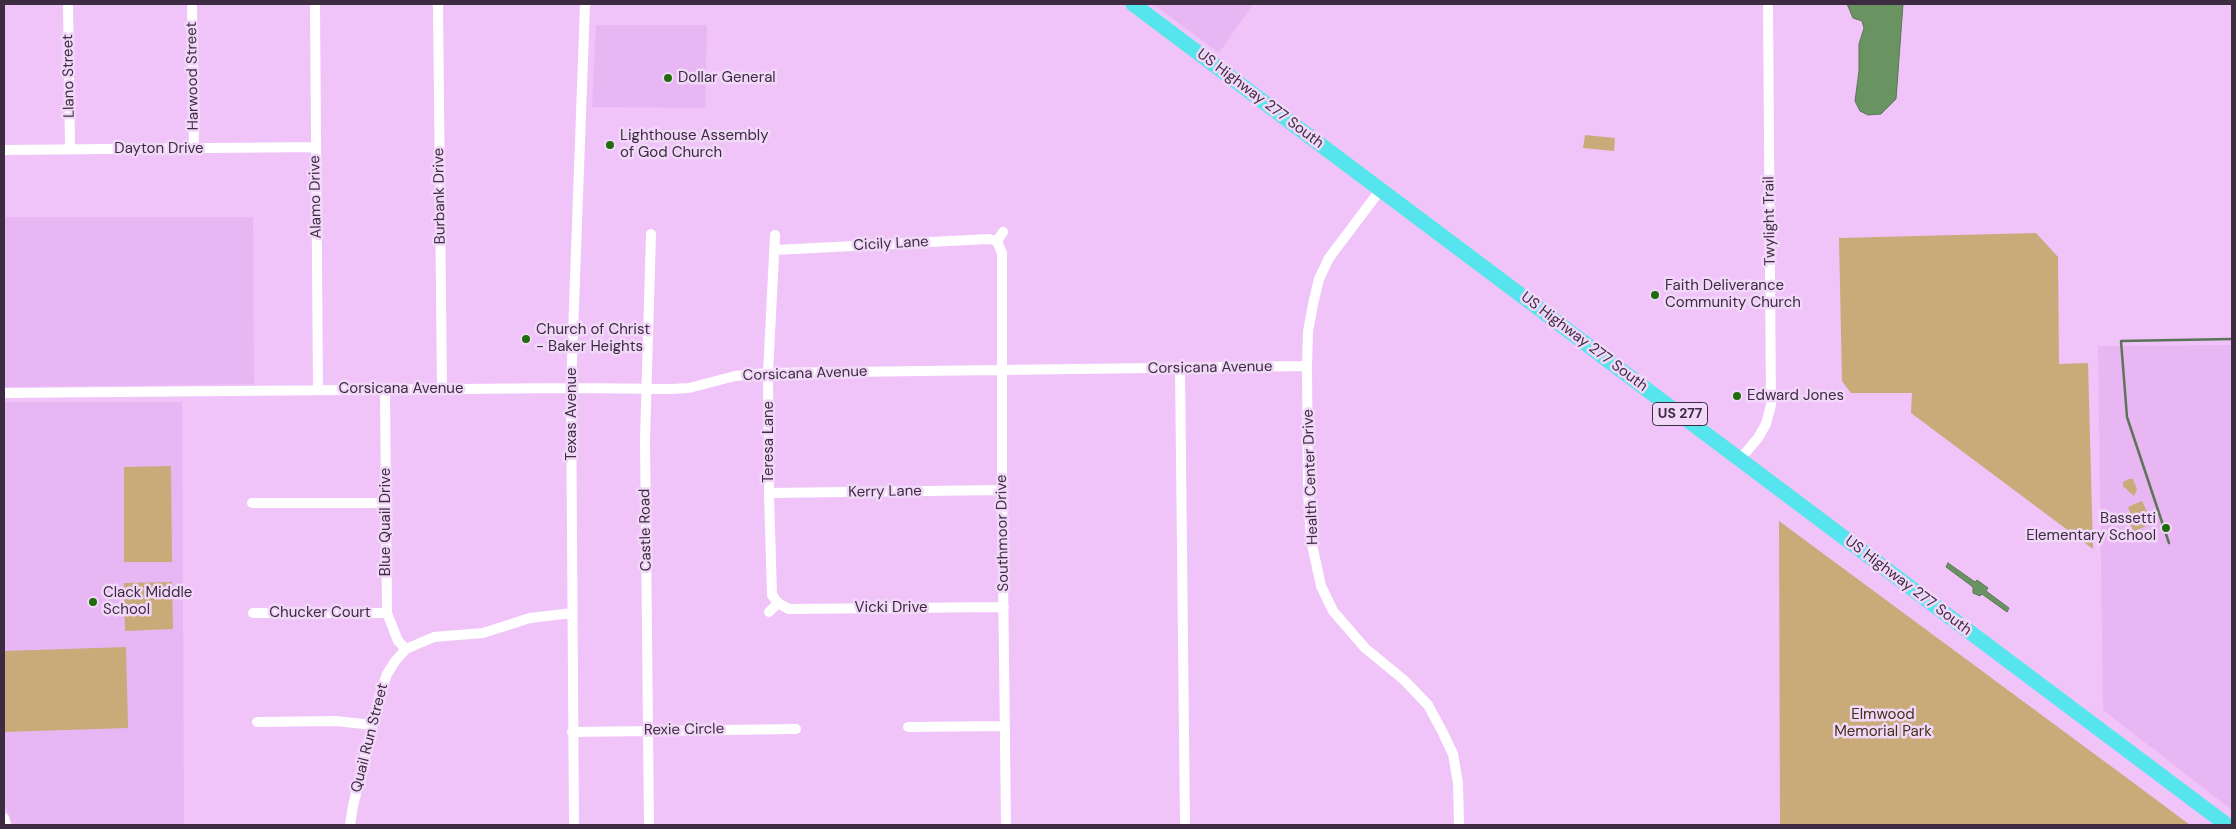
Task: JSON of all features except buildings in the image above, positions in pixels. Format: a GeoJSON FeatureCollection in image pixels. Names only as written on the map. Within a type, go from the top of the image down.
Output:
{"type":"FeatureCollection","features":[{"type":"Feature","properties":{"kind":"highway","name":"US Highway 277 South"},"geometry":{"type":"LineString","coordinates":[[1133,4],[2226,825]]}},
{"type":"Feature","properties":{"kind":"street","name":"Llano Street"},"geometry":{"type":"LineString","coordinates":[[68,4],[70,149]]}},
{"type":"Feature","properties":{"kind":"street","name":"Harwood Street"},"geometry":{"type":"LineString","coordinates":[[192,4],[194,148]]}},
{"type":"Feature","properties":{"kind":"street","name":"Alamo Drive"},"geometry":{"type":"LineString","coordinates":[[315,4],[318,390]]}},
{"type":"Feature","properties":{"kind":"street","name":"Burbank Drive"},"geometry":{"type":"LineString","coordinates":[[438,4],[442,389]]}},
{"type":"Feature","properties":{"kind":"street","name":"Texas Avenue"},"geometry":{"type":"LineString","coordinates":[[574,825],[571,388],[585,4]]}},
{"type":"Feature","properties":{"kind":"street","name":"Twylight Trail"},"geometry":{"type":"LineString","coordinates":[[1740,459],[1758,438],[1766,424],[1772,396],[1768,4]]}},
{"type":"Feature","properties":{"kind":"street","name":"Dayton Drive"},"geometry":{"type":"LineString","coordinates":[[4,150],[315,147]]}},
{"type":"Feature","properties":{"kind":"street","name":"Health Center Drive"},"geometry":{"type":"LineString","coordinates":[[1380,189],[1329,258],[1319,279],[1308,332],[1308,491],[1312,540],[1321,586],[1333,611],[1348,631],[1365,648],[1404,680],[1428,705],[1452,754],[1458,783],[1459,825]]}},
{"type":"Feature","properties":{"kind":"street","name":"Castle Road"},"geometry":{"type":"LineString","coordinates":[[649,825],[646,390],[651,234]]}},
{"type":"Feature","properties":{"kind":"street","name":"Teresa Lane"},"geometry":{"type":"LineString","coordinates":[[775,236],[768,373],[772,596],[778,604]]}},
{"type":"Feature","properties":{"kind":"street","name":"Cicily Lane"},"geometry":{"type":"LineString","coordinates":[[775,250],[1000,237]]}},
{"type":"Feature","properties":{"kind":"street","name":"Southmoor Drive"},"geometry":{"type":"LineString","coordinates":[[1000,237],[1002,253],[1002,490],[1006,825]]}},
{"type":"Feature","properties":{"kind":"street","name":"Corsicana Avenue"},"geometry":{"type":"LineString","coordinates":[[4,393],[571,388],[646,390],[689,388],[735,376],[768,373],[1307,366]]}},
{"type":"Feature","properties":{"kind":"street"},"geometry":{"type":"LineString","coordinates":[[1180,368],[1185,825]]}},
{"type":"Feature","properties":{"kind":"street","name":"Blue Quail Drive"},"geometry":{"type":"LineString","coordinates":[[385,389],[387,612],[398,641],[406,649]]}},
{"type":"Feature","properties":{"kind":"street","name":"Kerry Lane"},"geometry":{"type":"LineString","coordinates":[[769,493],[1002,490]]}},
{"type":"Feature","properties":{"kind":"street"},"geometry":{"type":"LineString","coordinates":[[252,502],[386,503]]}},
{"type":"Feature","properties":{"kind":"street"},"geometry":{"type":"LineString","coordinates":[[769,612],[778,604]]}},
{"type":"Feature","properties":{"kind":"street","name":"Vicki Drive"},"geometry":{"type":"LineString","coordinates":[[778,604],[789,609],[1004,607]]}},
{"type":"Feature","properties":{"kind":"street","name":"Chucker Court"},"geometry":{"type":"LineString","coordinates":[[253,613],[387,612]]}},
{"type":"Feature","properties":{"kind":"street","name":"Quail Run Street"},"geometry":{"type":"LineString","coordinates":[[350,825],[380,694],[387,674],[406,649],[434,637],[483,633],[530,618],[572,613]]}},
{"type":"Feature","properties":{"kind":"street"},"geometry":{"type":"LineString","coordinates":[[257,722],[335,721],[373,724]]}},
{"type":"Feature","properties":{"kind":"street"},"geometry":{"type":"LineString","coordinates":[[908,727],[1005,726]]}},
{"type":"Feature","properties":{"kind":"street","name":"Rexie Circle"},"geometry":{"type":"LineString","coordinates":[[572,732],[796,729]]}},
{"type":"Feature","properties":{"kind":"street"},"geometry":{"type":"LineString","coordinates":[[4,818],[6,825]]}},
{"type":"Feature","properties":{"kind":"shaded area"},"geometry":{"type":"Polygon","coordinates":[[[1153,4],[1253,4],[1219,53],[1153,4]]]}},
{"type":"Feature","properties":{"kind":"shaded area"},"geometry":{"type":"Polygon","coordinates":[[[1847,4],[1903,4],[1896,99],[1881,114],[1868,115],[1860,111],[1855,101],[1859,71],[1859,44],[1864,28],[1862,21],[1853,18],[1847,4]]]}},
{"type":"Feature","properties":{"kind":"shaded area"},"geometry":{"type":"Polygon","coordinates":[[[596,25],[707,25],[705,108],[592,107],[596,25]]]}},
{"type":"Feature","properties":{"kind":"shaded area"},"geometry":{"type":"Polygon","coordinates":[[[4,217],[253,217],[254,384],[4,387],[4,217]]]}},
{"type":"Feature","properties":{"kind":"shaded area","name":"Bassetti Elementary School"},"geometry":{"type":"Polygon","coordinates":[[[2232,345],[2232,810],[2103,710],[2098,346],[2232,345]]]}},
{"type":"Feature","properties":{"kind":"shaded area","name":"Clack Middle School"},"geometry":{"type":"Polygon","coordinates":[[[4,402],[182,402],[184,825],[13,825],[4,802],[4,402]]]}},
{"type":"Feature","properties":{"kind":"shaded area"},"geometry":{"type":"Polygon","coordinates":[[[1948,563],[1975,582],[1977,580],[1988,588],[1986,591],[2009,608],[2007,612],[1982,594],[1980,596],[1973,593],[1973,587],[1946,567],[1948,563]]]}},
{"type":"Feature","properties":{"kind":"green space"},"geometry":{"type":"Polygon","coordinates":[[[1585,135],[1615,138],[1614,151],[1583,148],[1585,135]]]}},
{"type":"Feature","properties":{"kind":"green space"},"geometry":{"type":"Polygon","coordinates":[[[2036,233],[2058,257],[2059,364],[2088,363],[2093,549],[1911,413],[1912,393],[1851,393],[1842,381],[1839,238],[2036,233]]]}},
{"type":"Feature","properties":{"kind":"green space"},"geometry":{"type":"Polygon","coordinates":[[[171,466],[172,562],[124,562],[124,467],[171,466]]]}},
{"type":"Feature","properties":{"kind":"green space"},"geometry":{"type":"Polygon","coordinates":[[[2133,479],[2137,489],[2134,496],[2123,486],[2123,482],[2133,479]]]}},
{"type":"Feature","properties":{"kind":"green space"},"geometry":{"type":"Polygon","coordinates":[[[2142,501],[2149,516],[2144,518],[2148,525],[2134,532],[2126,514],[2130,512],[2128,507],[2142,501]]]}},
{"type":"Feature","properties":{"kind":"green space","name":"Elmwood Memorial Park"},"geometry":{"type":"Polygon","coordinates":[[[1779,521],[2131,781],[2190,825],[1780,825],[1779,521]]]}},
{"type":"Feature","properties":{"kind":"green space"},"geometry":{"type":"Polygon","coordinates":[[[172,582],[173,629],[125,631],[124,583],[172,582]]]}},
{"type":"Feature","properties":{"kind":"green space"},"geometry":{"type":"Polygon","coordinates":[[[126,647],[128,728],[4,732],[4,651],[126,647]]]}},
{"type":"Feature","properties":{"kind":"waterway"},"geometry":{"type":"LineString","coordinates":[[2169,543],[2127,417],[2121,341],[2232,339]]}},
{"type":"Feature","properties":{"kind":"place","name":"Dollar General"},"geometry":{"type":"Point","coordinates":[668,78]}},
{"type":"Feature","properties":{"kind":"place","name":"Lighthouse Assembly of God Church"},"geometry":{"type":"Point","coordinates":[610,145]}},
{"type":"Feature","properties":{"kind":"place","name":"Faith Deliverance Community Church"},"geometry":{"type":"Point","coordinates":[1655,295]}},
{"type":"Feature","properties":{"kind":"place","name":"Church of Christ - Baker Heights"},"geometry":{"type":"Point","coordinates":[526,339]}},
{"type":"Feature","properties":{"kind":"place","name":"Edward Jones"},"geometry":{"type":"Point","coordinates":[1737,396]}},
{"type":"Feature","properties":{"kind":"place","name":"Bassetti Elementary School"},"geometry":{"type":"Point","coordinates":[2166,528]}},
{"type":"Feature","properties":{"kind":"place","name":"Clack Middle School"},"geometry":{"type":"Point","coordinates":[93,602]}}]}
